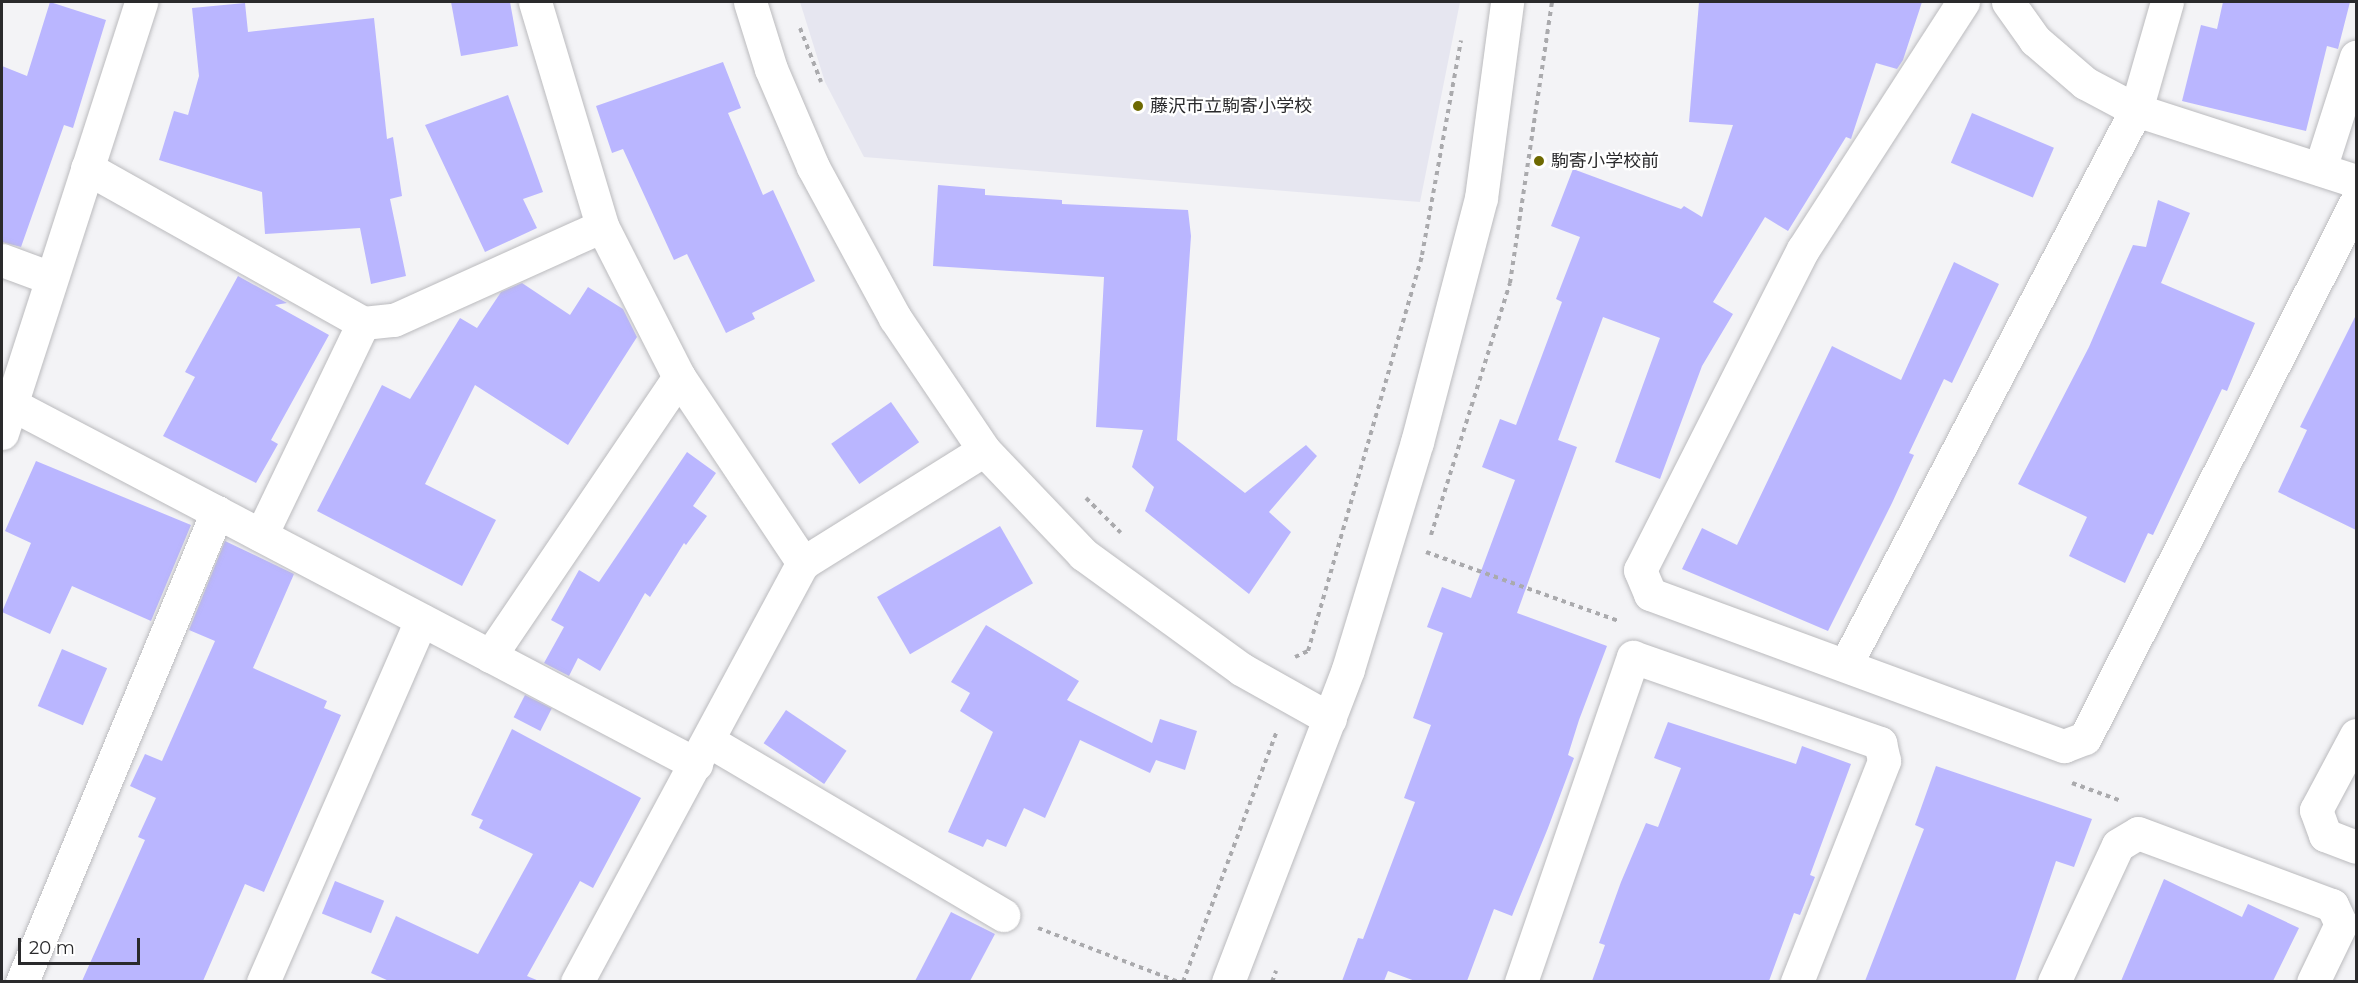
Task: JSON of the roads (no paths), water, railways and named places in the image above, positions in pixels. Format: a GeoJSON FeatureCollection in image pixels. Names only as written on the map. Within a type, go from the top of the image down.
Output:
{"type":"FeatureCollection","features":[{"type":"Feature","properties":{"kind":"street"},"geometry":{"type":"LineString","coordinates":[[141,2],[6,419],[217,512],[490,656],[702,753],[1003,915]]}},
{"type":"Feature","properties":{"kind":"street"},"geometry":{"type":"LineString","coordinates":[[535,2],[602,226],[679,377],[803,563]]}},
{"type":"Feature","properties":{"kind":"street"},"geometry":{"type":"LineString","coordinates":[[750,2],[771,69],[813,166],[895,318],[984,450],[1083,554],[1240,669],[1330,719]]}},
{"type":"Feature","properties":{"kind":"street"},"geometry":{"type":"LineString","coordinates":[[1228,981],[1330,719],[1417,442],[1481,198],[1507,2]]}},
{"type":"Feature","properties":{"kind":"street"},"geometry":{"type":"LineString","coordinates":[[1964,2],[1803,249],[1640,570],[1650,594],[1846,664],[2064,746],[2085,738],[2356,202]]}},
{"type":"Feature","properties":{"kind":"street"},"geometry":{"type":"LineString","coordinates":[[2008,2],[2035,40],[2085,82],[2136,110],[2356,181]]}},
{"type":"Feature","properties":{"kind":"street"},"geometry":{"type":"LineString","coordinates":[[1846,664],[2136,110],[2167,2]]}},
{"type":"Feature","properties":{"kind":"street"},"geometry":{"type":"LineString","coordinates":[[2320,169],[2356,57]]}},
{"type":"Feature","properties":{"kind":"street"},"geometry":{"type":"LineString","coordinates":[[87,168],[363,323],[393,320],[602,226]]}},
{"type":"Feature","properties":{"kind":"street"},"geometry":{"type":"LineString","coordinates":[[2,260],[51,278]]}},
{"type":"Feature","properties":{"kind":"street"},"geometry":{"type":"LineString","coordinates":[[261,535],[363,323]]}},
{"type":"Feature","properties":{"kind":"street"},"geometry":{"type":"LineString","coordinates":[[490,656],[679,377]]}},
{"type":"Feature","properties":{"kind":"street"},"geometry":{"type":"LineString","coordinates":[[577,981],[803,563],[984,450]]}},
{"type":"Feature","properties":{"kind":"street"},"geometry":{"type":"LineString","coordinates":[[22,981],[217,512]]}},
{"type":"Feature","properties":{"kind":"street"},"geometry":{"type":"LineString","coordinates":[[263,981],[422,620]]}},
{"type":"Feature","properties":{"kind":"street"},"geometry":{"type":"LineString","coordinates":[[1521,981],[1633,657],[1880,743],[1884,761],[1797,981]]}},
{"type":"Feature","properties":{"kind":"street"},"geometry":{"type":"LineString","coordinates":[[2356,735],[2316,810],[2325,835],[2356,847]]}},
{"type":"Feature","properties":{"kind":"street"},"geometry":{"type":"LineString","coordinates":[[2054,981],[2118,845],[2138,833],[2332,905],[2341,924],[2313,981]]}},
{"type":"Feature","properties":{"kind":"place","name":"藤沢市立駒寄小学校"},"geometry":{"type":"Point","coordinates":[1138,106]}},
{"type":"Feature","properties":{"kind":"place","name":"駒寄小学校前"},"geometry":{"type":"Point","coordinates":[1539,161]}}]}
